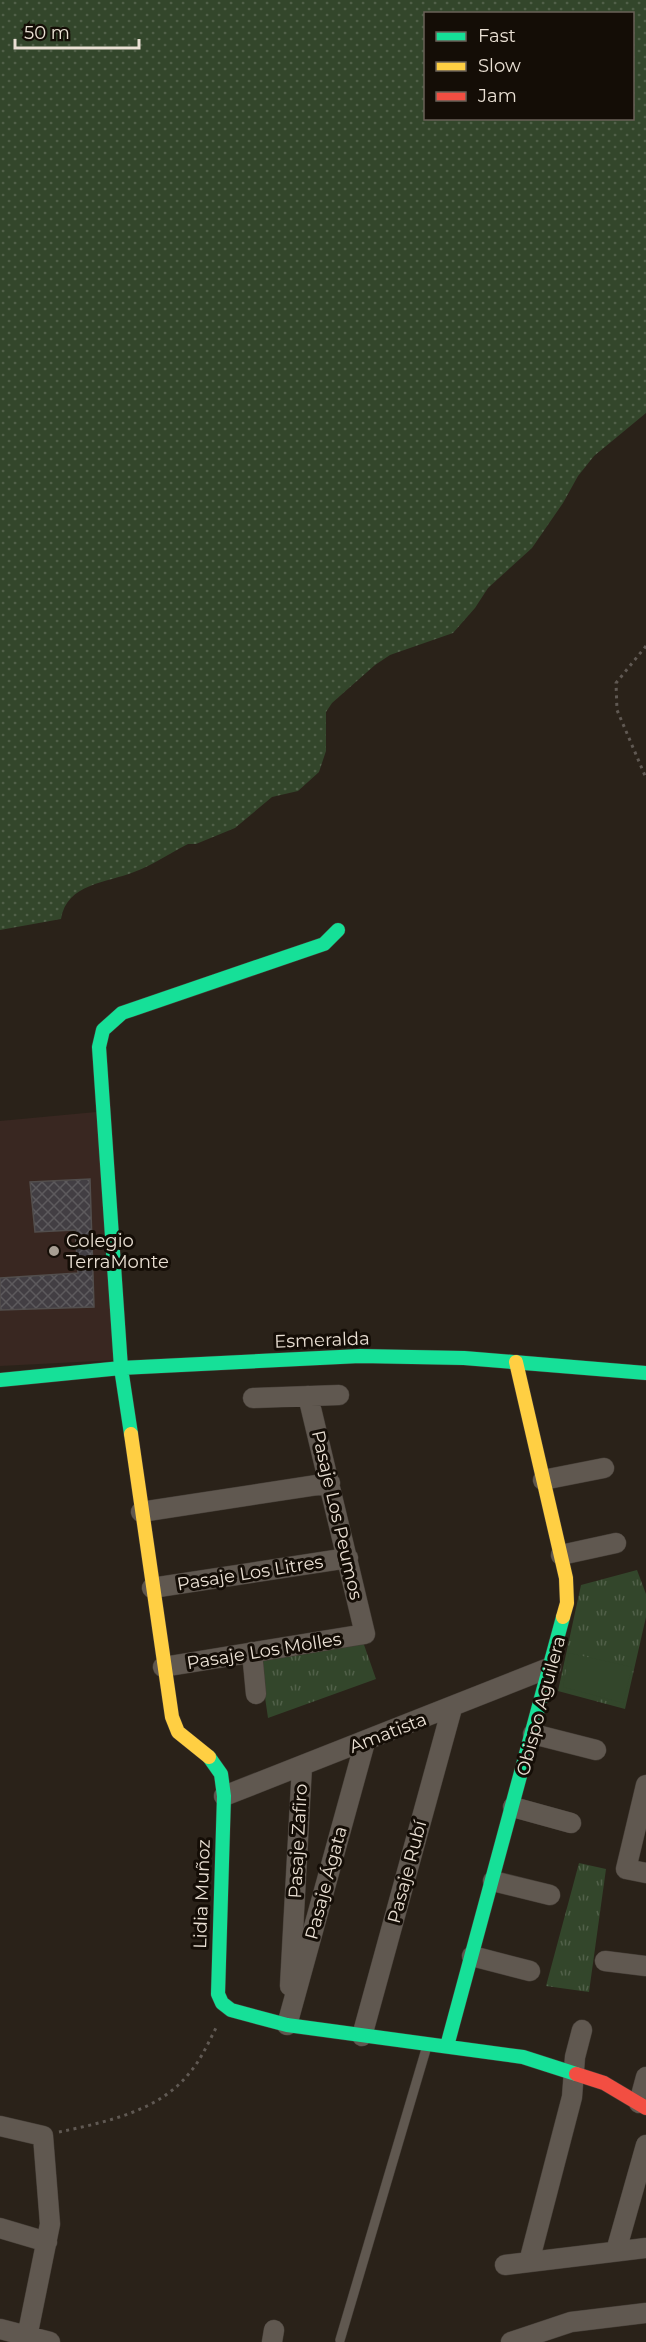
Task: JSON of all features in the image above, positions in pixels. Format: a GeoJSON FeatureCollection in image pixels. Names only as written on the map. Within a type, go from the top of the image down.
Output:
{"type":"FeatureCollection","features":[{"type":"Feature","properties":{"kind":"street","name":"Lidia Muñoz"},"geometry":{"type":"LineString","coordinates":[[222,2003],[217,1986],[224,1796],[221,1774],[207,1754],[178,1732],[172,1717],[121,1368],[99,1047],[103,1030],[122,1013],[324,944],[338,930]]}},
{"type":"Feature","properties":{"kind":"street","name":"Esmeralda"},"geometry":{"type":"LineString","coordinates":[[0,1380],[121,1368],[350,1356],[412,1356],[646,1372]]}},
{"type":"Feature","properties":{"kind":"street","name":"Obispo Aguilera"},"geometry":{"type":"LineString","coordinates":[[447,2046],[567,1603],[566,1578],[516,1362]]}},
{"type":"Feature","properties":{"kind":"street"},"geometry":{"type":"LineString","coordinates":[[253,1398],[339,1395]]}},
{"type":"Feature","properties":{"kind":"street","name":"Pasaje Los Peumos"},"geometry":{"type":"LineString","coordinates":[[308,1396],[365,1634]]}},
{"type":"Feature","properties":{"kind":"street"},"geometry":{"type":"LineString","coordinates":[[543,1480],[604,1468]]}},
{"type":"Feature","properties":{"kind":"street"},"geometry":{"type":"LineString","coordinates":[[141,1512],[330,1483]]}},
{"type":"Feature","properties":{"kind":"street"},"geometry":{"type":"LineString","coordinates":[[561,1555],[615,1543]]}},
{"type":"Feature","properties":{"kind":"street","name":"Pasaje Los Litres"},"geometry":{"type":"LineString","coordinates":[[152,1588],[348,1558]]}},
{"type":"Feature","properties":{"kind":"street","name":"Pasaje Los Molles"},"geometry":{"type":"LineString","coordinates":[[164,1667],[365,1634]]}},
{"type":"Feature","properties":{"kind":"street"},"geometry":{"type":"LineString","coordinates":[[252,1652],[256,1694]]}},
{"type":"Feature","properties":{"kind":"street","name":"Amatista"},"geometry":{"type":"LineString","coordinates":[[224,1796],[551,1668]]}},
{"type":"Feature","properties":{"kind":"street","name":"Pasaje Rubí"},"geometry":{"type":"LineString","coordinates":[[362,2036],[452,1708]]}},
{"type":"Feature","properties":{"kind":"street"},"geometry":{"type":"LineString","coordinates":[[533,1734],[596,1750]]}},
{"type":"Feature","properties":{"kind":"street","name":"Pasaje Ágata"},"geometry":{"type":"LineString","coordinates":[[287,2025],[365,1742]]}},
{"type":"Feature","properties":{"kind":"street","name":"Pasaje Zafiro"},"geometry":{"type":"LineString","coordinates":[[287,2025],[302,1766]]}},
{"type":"Feature","properties":{"kind":"street"},"geometry":{"type":"LineString","coordinates":[[646,1785],[626,1869],[646,1873]]}},
{"type":"Feature","properties":{"kind":"street"},"geometry":{"type":"LineString","coordinates":[[513,1807],[571,1823]]}},
{"type":"Feature","properties":{"kind":"street"},"geometry":{"type":"LineString","coordinates":[[492,1881],[550,1895]]}},
{"type":"Feature","properties":{"kind":"street"},"geometry":{"type":"LineString","coordinates":[[472,1956],[530,1971]]}},
{"type":"Feature","properties":{"kind":"street"},"geometry":{"type":"LineString","coordinates":[[605,1960],[646,1966]]}},
{"type":"Feature","properties":{"kind":"street"},"geometry":{"type":"LineString","coordinates":[[222,2003],[231,2010],[287,2025],[524,2057],[604,2084],[642,2105],[646,2077]]}},
{"type":"Feature","properties":{"kind":"street"},"geometry":{"type":"LineString","coordinates":[[529,2262],[572,2097],[582,2030]]}},
{"type":"Feature","properties":{"kind":"street"},"geometry":{"type":"LineString","coordinates":[[0,2126],[43,2136],[50,2224],[26,2339]]}},
{"type":"Feature","properties":{"kind":"street"},"geometry":{"type":"LineString","coordinates":[[616,2251],[646,2145]]}},
{"type":"Feature","properties":{"kind":"street"},"geometry":{"type":"LineString","coordinates":[[0,2228],[47,2242]]}},
{"type":"Feature","properties":{"kind":"street"},"geometry":{"type":"LineString","coordinates":[[506,2265],[646,2248]]}},
{"type":"Feature","properties":{"kind":"street"},"geometry":{"type":"LineString","coordinates":[[512,2342],[571,2322],[646,2313]]}},
{"type":"Feature","properties":{"kind":"street"},"geometry":{"type":"LineString","coordinates":[[0,2329],[26,2339],[50,2342]]}},
{"type":"Feature","properties":{"kind":"lane"},"geometry":{"type":"LineString","coordinates":[[340,2340],[428,2044]]}},
{"type":"Feature","properties":{"kind":"path"},"geometry":{"type":"LineString","coordinates":[[646,646],[616,683],[617,710],[646,778]]}},
{"type":"Feature","properties":{"kind":"path"},"geometry":{"type":"LineString","coordinates":[[43,2136],[115,2119],[164,2098],[195,2065],[217,2026],[222,2003]]}},
{"type":"Feature","properties":{"kind":"shaded area","name":"Colegio TerraMonte"},"geometry":{"type":"Polygon","coordinates":[[[96,1112],[117,1360],[0,1366],[0,1121],[96,1112]]]}},
{"type":"Feature","properties":{"kind":"green space"},"geometry":{"type":"Polygon","coordinates":[[[0,0],[646,0],[646,413],[594,456],[578,476],[563,503],[532,548],[488,588],[475,608],[453,633],[390,655],[375,665],[332,703],[326,712],[326,751],[319,772],[298,791],[272,797],[235,828],[196,844],[188,844],[141,869],[80,891],[71,898],[61,919],[0,930],[0,0]]]}},
{"type":"Feature","properties":{"kind":"green space"},"geometry":{"type":"Polygon","coordinates":[[[637,1570],[646,1594],[646,1617],[625,1709],[558,1691],[581,1585],[637,1570]]]}},
{"type":"Feature","properties":{"kind":"green space"},"geometry":{"type":"Polygon","coordinates":[[[362,1639],[376,1679],[268,1718],[259,1656],[362,1639]]]}},
{"type":"Feature","properties":{"kind":"green space"},"geometry":{"type":"Polygon","coordinates":[[[569,1653],[632,1667],[623,1703],[563,1687],[569,1653]]]}},
{"type":"Feature","properties":{"kind":"green space"},"geometry":{"type":"Polygon","coordinates":[[[579,1863],[606,1869],[589,1992],[546,1986],[579,1863]]]}},
{"type":"Feature","properties":{"kind":"building"},"geometry":{"type":"Polygon","coordinates":[[[90,1179],[94,1307],[0,1310],[0,1278],[78,1273],[75,1230],[35,1232],[30,1182],[90,1179]]]}},
{"type":"Feature","properties":{"kind":"traffic: fast"},"geometry":{"type":"LineString","coordinates":[[131,1434],[121,1368],[99,1047],[103,1030],[122,1013],[324,944],[338,930]]}},
{"type":"Feature","properties":{"kind":"traffic: fast"},"geometry":{"type":"LineString","coordinates":[[0,1380],[121,1368],[360,1356],[464,1358],[646,1373]]}},
{"type":"Feature","properties":{"kind":"traffic: fast"},"geometry":{"type":"LineString","coordinates":[[447,2046],[563,1617]]}},
{"type":"Feature","properties":{"kind":"traffic: fast"},"geometry":{"type":"LineString","coordinates":[[209,1757],[221,1774],[224,1796],[218,1994],[222,2003],[231,2010],[287,2025],[523,2057],[576,2074]]}},
{"type":"Feature","properties":{"kind":"traffic: slow"},"geometry":{"type":"LineString","coordinates":[[516,1362],[566,1578],[567,1603],[563,1617]]}},
{"type":"Feature","properties":{"kind":"traffic: slow"},"geometry":{"type":"LineString","coordinates":[[131,1434],[172,1717],[178,1732],[209,1757]]}},
{"type":"Feature","properties":{"kind":"traffic: jam"},"geometry":{"type":"LineString","coordinates":[[576,2074],[604,2083],[646,2108]]}},
{"type":"Feature","properties":{"kind":"place","name":"Colegio TerraMonte"},"geometry":{"type":"Point","coordinates":[54,1251]}}]}
